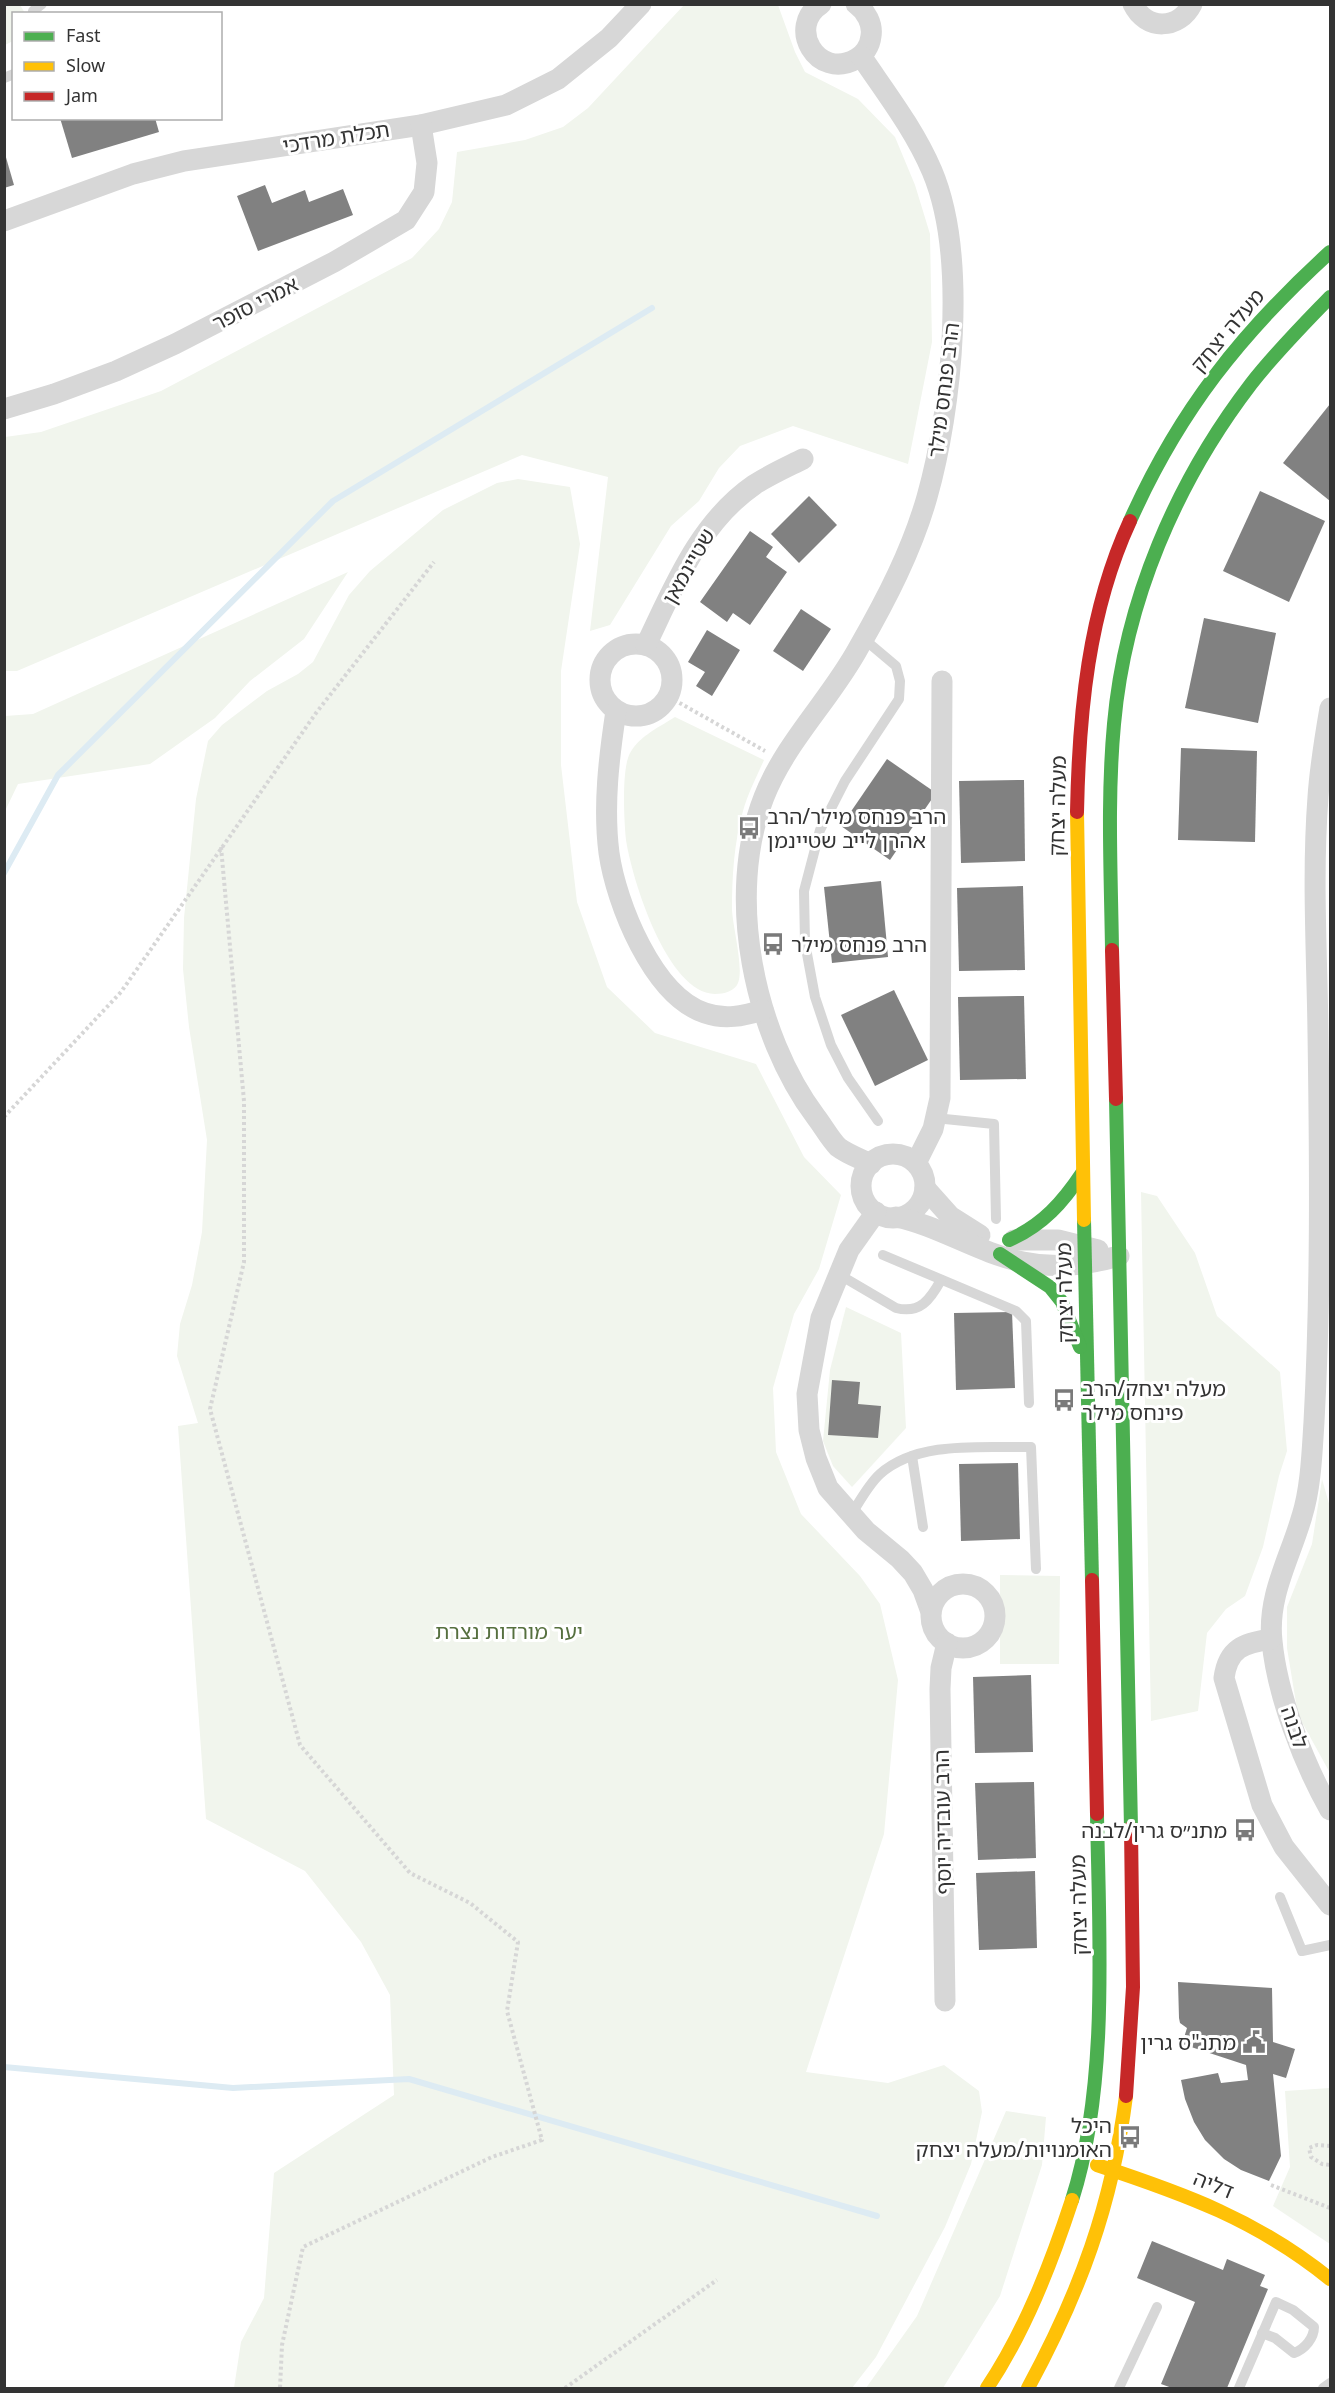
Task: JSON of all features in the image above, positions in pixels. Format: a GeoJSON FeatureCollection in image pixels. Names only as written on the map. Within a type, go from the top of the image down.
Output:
{"type":"FeatureCollection","features":[{"type":"Feature","properties":{"kind":"street","name":"תכלת מרדכי"},"geometry":{"type":"LineString","coordinates":[[4,220],[132,174],[184,161],[421,125],[506,105],[558,79],[609,38],[641,4]]}},
{"type":"Feature","properties":{"kind":"street"},"geometry":{"type":"LineString","coordinates":[[1133,4],[1140,16],[1160,25],[1180,20],[1192,4]]}},
{"type":"Feature","properties":{"kind":"street"},"geometry":{"type":"LineString","coordinates":[[819,5],[811,15],[807,26],[809,46],[816,56],[836,65],[848,64],[861,56],[868,47],[871,31],[867,15],[858,5]]}},
{"type":"Feature","properties":{"kind":"street","name":"הרב פנחס מילר"},"geometry":{"type":"LineString","coordinates":[[861,56],[910,128],[933,172],[943,208],[952,251],[951,355],[943,426],[927,498],[904,558],[864,639],[782,760],[763,798],[752,842],[746,887],[747,927],[763,1010],[784,1064],[805,1103],[838,1146],[871,1164]]}},
{"type":"Feature","properties":{"kind":"street","name":"אמרי סופר"},"geometry":{"type":"LineString","coordinates":[[4,409],[54,394],[116,371],[175,344],[334,262],[406,220],[424,192],[427,162],[421,125]]}},
{"type":"Feature","properties":{"kind":"street","name":"מעלה יצחק"},"geometry":{"type":"LineString","coordinates":[[987,2388],[1011,2347],[1062,2232],[1081,2159],[1093,2088],[1100,1992],[1077,886],[1077,778],[1083,696],[1091,645],[1114,561],[1150,476],[1197,400],[1251,329],[1330,252]]}},
{"type":"Feature","properties":{"kind":"street"},"geometry":{"type":"LineString","coordinates":[[1028,2388],[1059,2325],[1094,2244],[1114,2170],[1126,2092],[1134,1993],[1111,826],[1113,736],[1125,652],[1146,572],[1180,492],[1248,387],[1276,352],[1330,297]]}},
{"type":"Feature","properties":{"kind":"street","name":"שטיינמאן"},"geometry":{"type":"LineString","coordinates":[[646,645],[699,541],[716,519],[754,485],[803,459]]}},
{"type":"Feature","properties":{"kind":"street"},"geometry":{"type":"LineString","coordinates":[[633,644],[646,645],[657,650],[669,666],[672,684],[669,697],[660,708],[649,715],[636,717],[616,711],[601,691],[599,678],[602,666],[610,654],[621,647],[633,644]]}},
{"type":"Feature","properties":{"kind":"street"},"geometry":{"type":"LineString","coordinates":[[916,1163],[933,1130],[940,1098],[942,681]]}},
{"type":"Feature","properties":{"kind":"street","name":"לבנה"},"geometry":{"type":"LineString","coordinates":[[1330,708],[1318,798],[1316,878],[1321,1230],[1314,1424],[1303,1513],[1278,1580],[1272,1612],[1272,1639],[1285,1700],[1315,1783],[1330,1810]]}},
{"type":"Feature","properties":{"kind":"street"},"geometry":{"type":"LineString","coordinates":[[616,711],[610,754],[607,810],[609,854],[619,892],[633,930],[651,964],[674,993],[689,1007],[706,1014],[736,1018],[763,1010]]}},
{"type":"Feature","properties":{"kind":"street"},"geometry":{"type":"LineString","coordinates":[[900,1559],[959,1583],[969,1584],[988,1594],[993,1604],[994,1624],[990,1634],[973,1647],[963,1648],[947,1643],[936,1633],[923,1590],[913,1573],[866,1531],[828,1488],[816,1458],[809,1430],[807,1394],[821,1318],[838,1274],[849,1250],[886,1215],[912,1212],[920,1204],[925,1188],[922,1173],[916,1163],[907,1157],[897,1154],[885,1155],[871,1164],[863,1177],[861,1188],[864,1199],[886,1215],[1004,1247],[1050,1287],[1062,1302],[1087,1364]]}},
{"type":"Feature","properties":{"kind":"street"},"geometry":{"type":"LineString","coordinates":[[1004,1247],[1042,1224],[1059,1207],[1083,1172]]}},
{"type":"Feature","properties":{"kind":"street"},"geometry":{"type":"LineString","coordinates":[[925,1188],[950,1216],[981,1235],[997,1240],[1020,1262],[1047,1266],[1084,1255],[1119,1256]]}},
{"type":"Feature","properties":{"kind":"street"},"geometry":{"type":"LineString","coordinates":[[931,1612],[940,1593],[949,1586],[959,1583]]}},
{"type":"Feature","properties":{"kind":"street"},"geometry":{"type":"LineString","coordinates":[[1272,1639],[1249,1642],[1231,1655],[1226,1665],[1224,1678],[1262,1805],[1284,1847],[1330,1905]]}},
{"type":"Feature","properties":{"kind":"street","name":"הרב עובדיה יוסף"},"geometry":{"type":"LineString","coordinates":[[945,2001],[940,1689],[941,1668],[947,1643]]}},
{"type":"Feature","properties":{"kind":"street","name":"דליה"},"geometry":{"type":"LineString","coordinates":[[1081,2159],[1154,2183],[1231,2213],[1296,2250],[1327,2275]]}},
{"type":"Feature","properties":{"kind":"lane"},"geometry":{"type":"LineString","coordinates":[[864,639],[896,666],[900,681],[899,699],[845,781],[820,830],[804,891],[805,943],[815,997],[831,1045],[848,1078],[878,1121]]}},
{"type":"Feature","properties":{"kind":"lane"},"geometry":{"type":"LineString","coordinates":[[935,1118],[994,1124],[996,1219]]}},
{"type":"Feature","properties":{"kind":"lane"},"geometry":{"type":"LineString","coordinates":[[883,1255],[1016,1311],[1026,1321],[1029,1403]]}},
{"type":"Feature","properties":{"kind":"lane"},"geometry":{"type":"LineString","coordinates":[[838,1274],[896,1308],[906,1310],[918,1309],[926,1303],[941,1280]]}},
{"type":"Feature","properties":{"kind":"lane"},"geometry":{"type":"LineString","coordinates":[[851,1515],[880,1474],[912,1456],[937,1449],[1030,1447],[1036,1569]]}},
{"type":"Feature","properties":{"kind":"lane"},"geometry":{"type":"LineString","coordinates":[[912,1456],[924,1527]]}},
{"type":"Feature","properties":{"kind":"lane"},"geometry":{"type":"LineString","coordinates":[[1280,1897],[1302,1951],[1330,1945]]}},
{"type":"Feature","properties":{"kind":"lane"},"geometry":{"type":"LineString","coordinates":[[1239,2388],[1262,2333],[1276,2302],[1293,2310],[1314,2327],[1314,2335],[1300,2351],[1294,2353],[1275,2338],[1262,2333]]}},
{"type":"Feature","properties":{"kind":"lane"},"geometry":{"type":"LineString","coordinates":[[1119,2388],[1157,2307]]}},
{"type":"Feature","properties":{"kind":"path"},"geometry":{"type":"LineString","coordinates":[[4,1117],[121,992],[316,713],[434,562]]}},
{"type":"Feature","properties":{"kind":"path"},"geometry":{"type":"LineString","coordinates":[[669,697],[782,760]]}},
{"type":"Feature","properties":{"kind":"path"},"geometry":{"type":"LineString","coordinates":[[221,847],[244,1101],[244,1262],[210,1409],[300,1745],[410,1874],[470,1903],[518,1942],[507,2011],[542,2140],[492,2157],[303,2247],[282,2345],[280,2388]]}},
{"type":"Feature","properties":{"kind":"path"},"geometry":{"type":"LineString","coordinates":[[1330,2146],[1317,2145],[1309,2148],[1311,2157],[1322,2164],[1330,2165]]}},
{"type":"Feature","properties":{"kind":"path"},"geometry":{"type":"LineString","coordinates":[[1271,2185],[1330,2208]]}},
{"type":"Feature","properties":{"kind":"path"},"geometry":{"type":"LineString","coordinates":[[565,2388],[717,2280]]}},
{"type":"Feature","properties":{"kind":"green space"},"geometry":{"type":"Polygon","coordinates":[[[5,4],[20,5],[24,12],[12,12],[12,42],[5,45],[5,4]]]}},
{"type":"Feature","properties":{"kind":"green space"},"geometry":{"type":"Polygon","coordinates":[[[684,5],[778,5],[805,72],[858,99],[895,137],[915,185],[930,234],[932,342],[908,464],[793,426],[740,446],[719,468],[699,501],[671,526],[610,625],[590,631],[608,477],[522,455],[17,671],[5,671],[5,437],[41,432],[161,391],[412,258],[439,229],[452,202],[457,152],[525,140],[563,127],[588,108],[684,5]]]}},
{"type":"Feature","properties":{"kind":"green space","name":"יער מורדות נצרת"},"geometry":{"type":"Polygon","coordinates":[[[518,479],[570,487],[580,544],[561,671],[561,765],[577,902],[607,987],[655,1033],[756,1064],[804,1157],[841,1195],[819,1269],[794,1314],[773,1388],[776,1452],[801,1514],[860,1576],[880,1604],[898,1680],[884,1834],[806,2072],[888,2083],[944,2065],[979,2091],[982,2112],[971,2164],[945,2227],[876,2357],[852,2388],[234,2388],[241,2342],[264,2298],[274,2173],[394,2095],[390,1995],[361,1942],[305,1871],[206,1819],[178,1426],[198,1423],[177,1356],[180,1324],[192,1285],[202,1232],[207,1140],[189,1027],[183,969],[184,918],[196,799],[208,741],[222,725],[267,691],[298,674],[313,662],[349,595],[370,571],[443,510],[497,483],[518,479]]]}},
{"type":"Feature","properties":{"kind":"green space"},"geometry":{"type":"Polygon","coordinates":[[[348,572],[304,639],[250,681],[215,718],[150,764],[18,784],[5,811],[5,716],[33,714],[348,572]]]}},
{"type":"Feature","properties":{"kind":"green space"},"geometry":{"type":"Polygon","coordinates":[[[675,717],[764,760],[750,791],[737,835],[732,910],[740,976],[738,983],[729,992],[715,994],[698,989],[682,975],[667,955],[644,906],[626,840],[624,787],[628,758],[641,739],[675,717]]]}},
{"type":"Feature","properties":{"kind":"green space"},"geometry":{"type":"Polygon","coordinates":[[[1141,1192],[1157,1196],[1195,1253],[1217,1316],[1280,1372],[1287,1451],[1263,1547],[1245,1596],[1226,1609],[1207,1633],[1198,1711],[1151,1721],[1141,1192]]]}},
{"type":"Feature","properties":{"kind":"green space"},"geometry":{"type":"Polygon","coordinates":[[[846,1307],[901,1333],[906,1428],[852,1487],[833,1466],[823,1441],[830,1370],[846,1307]]]}},
{"type":"Feature","properties":{"kind":"green space"},"geometry":{"type":"Polygon","coordinates":[[[1322,1479],[1330,1507],[1330,1773],[1298,1715],[1287,1648],[1287,1607],[1312,1544],[1322,1479]]]}},
{"type":"Feature","properties":{"kind":"green space"},"geometry":{"type":"Polygon","coordinates":[[[1000,1575],[1060,1576],[1059,1664],[1000,1664],[1000,1575]]]}},
{"type":"Feature","properties":{"kind":"green space"},"geometry":{"type":"Polygon","coordinates":[[[1330,2088],[1330,2244],[1273,2206],[1290,2167],[1285,2091],[1330,2088]]]}},
{"type":"Feature","properties":{"kind":"green space"},"geometry":{"type":"Polygon","coordinates":[[[1006,2111],[1046,2117],[1042,2165],[1000,2296],[943,2388],[866,2388],[917,2316],[1006,2111]]]}},
{"type":"Feature","properties":{"kind":"building"},"geometry":{"type":"Polygon","coordinates":[[[61,120],[156,120],[159,132],[72,158],[61,120]]]}},
{"type":"Feature","properties":{"kind":"building"},"geometry":{"type":"Polygon","coordinates":[[[4,155],[14,185],[4,188],[4,155]]]}},
{"type":"Feature","properties":{"kind":"building"},"geometry":{"type":"Polygon","coordinates":[[[265,185],[272,203],[305,190],[309,202],[343,189],[353,215],[258,251],[237,196],[265,185]]]}},
{"type":"Feature","properties":{"kind":"building"},"geometry":{"type":"Polygon","coordinates":[[[1330,404],[1330,501],[1283,463],[1330,404]]]}},
{"type":"Feature","properties":{"kind":"building"},"geometry":{"type":"Polygon","coordinates":[[[1260,491],[1325,521],[1289,602],[1223,571],[1260,491]]]}},
{"type":"Feature","properties":{"kind":"building"},"geometry":{"type":"Polygon","coordinates":[[[809,496],[837,525],[799,563],[771,534],[809,496]]]}},
{"type":"Feature","properties":{"kind":"building"},"geometry":{"type":"Polygon","coordinates":[[[750,531],[773,547],[766,557],[787,572],[750,625],[733,613],[727,622],[700,602],[750,531]]]}},
{"type":"Feature","properties":{"kind":"building"},"geometry":{"type":"Polygon","coordinates":[[[801,609],[831,629],[803,671],[773,651],[801,609]]]}},
{"type":"Feature","properties":{"kind":"building"},"geometry":{"type":"Polygon","coordinates":[[[1204,618],[1276,633],[1258,723],[1185,708],[1204,618]]]}},
{"type":"Feature","properties":{"kind":"building"},"geometry":{"type":"Polygon","coordinates":[[[707,630],[740,650],[712,696],[696,686],[705,672],[688,662],[707,630]]]}},
{"type":"Feature","properties":{"kind":"building"},"geometry":{"type":"Polygon","coordinates":[[[1181,748],[1257,751],[1255,842],[1178,840],[1181,748]]]}},
{"type":"Feature","properties":{"kind":"building"},"geometry":{"type":"Polygon","coordinates":[[[887,759],[936,793],[890,860],[841,826],[887,759]]]}},
{"type":"Feature","properties":{"kind":"building"},"geometry":{"type":"Polygon","coordinates":[[[1024,780],[1025,861],[961,863],[959,781],[1024,780]]]}},
{"type":"Feature","properties":{"kind":"building"},"geometry":{"type":"Polygon","coordinates":[[[881,881],[888,957],[832,963],[824,887],[881,881]]]}},
{"type":"Feature","properties":{"kind":"building"},"geometry":{"type":"Polygon","coordinates":[[[1023,886],[1025,970],[959,971],[957,888],[1023,886]]]}},
{"type":"Feature","properties":{"kind":"building"},"geometry":{"type":"Polygon","coordinates":[[[894,990],[928,1060],[875,1086],[841,1015],[894,990]]]}},
{"type":"Feature","properties":{"kind":"building"},"geometry":{"type":"Polygon","coordinates":[[[1024,996],[1026,1079],[960,1080],[958,997],[1024,996]]]}},
{"type":"Feature","properties":{"kind":"building"},"geometry":{"type":"Polygon","coordinates":[[[1012,1312],[1015,1388],[956,1390],[954,1313],[1012,1312]]]}},
{"type":"Feature","properties":{"kind":"building"},"geometry":{"type":"Polygon","coordinates":[[[832,1380],[860,1382],[858,1404],[881,1406],[878,1438],[828,1435],[832,1380]]]}},
{"type":"Feature","properties":{"kind":"building"},"geometry":{"type":"Polygon","coordinates":[[[1018,1463],[1020,1539],[961,1541],[959,1464],[1018,1463]]]}},
{"type":"Feature","properties":{"kind":"building"},"geometry":{"type":"Polygon","coordinates":[[[1031,1675],[1033,1752],[975,1753],[973,1677],[1031,1675]]]}},
{"type":"Feature","properties":{"kind":"building"},"geometry":{"type":"Polygon","coordinates":[[[1034,1782],[1036,1858],[978,1860],[975,1783],[1034,1782]]]}},
{"type":"Feature","properties":{"kind":"building"},"geometry":{"type":"Polygon","coordinates":[[[1035,1871],[1037,1948],[979,1950],[976,1873],[1035,1871]]]}},
{"type":"Feature","properties":{"kind":"building"},"geometry":{"type":"Polygon","coordinates":[[[1178,1982],[1272,1988],[1273,2042],[1295,2049],[1286,2078],[1273,2074],[1281,2156],[1269,2181],[1241,2170],[1224,2159],[1205,2140],[1194,2122],[1181,2080],[1218,2073],[1221,2083],[1248,2080],[1246,2065],[1182,2044],[1187,2028],[1180,2023],[1179,2018],[1178,1982]]]}},
{"type":"Feature","properties":{"kind":"building"},"geometry":{"type":"Polygon","coordinates":[[[1152,2241],[1223,2270],[1227,2259],[1265,2275],[1260,2286],[1268,2289],[1227,2388],[1172,2388],[1161,2384],[1195,2302],[1137,2278],[1152,2241]]]}},
{"type":"Feature","properties":{"kind":"waterway"},"geometry":{"type":"LineString","coordinates":[[4,873],[58,775],[333,501],[652,308]]}},
{"type":"Feature","properties":{"kind":"waterway"},"geometry":{"type":"LineString","coordinates":[[4,2067],[233,2088],[409,2079],[877,2216]]}},
{"type":"Feature","properties":{"kind":"traffic: fast"},"geometry":{"type":"LineString","coordinates":[[1130,521],[1169,444],[1215,376],[1268,313],[1330,252]]}},
{"type":"Feature","properties":{"kind":"traffic: fast"},"geometry":{"type":"LineString","coordinates":[[1112,950],[1110,809],[1114,724],[1120,678],[1142,588],[1158,545],[1178,502],[1224,422],[1270,361],[1330,297]]}},
{"type":"Feature","properties":{"kind":"traffic: fast"},"geometry":{"type":"LineString","coordinates":[[1116,1099],[1131,1828]]}},
{"type":"Feature","properties":{"kind":"traffic: fast"},"geometry":{"type":"LineString","coordinates":[[1009,1240],[1032,1227],[1051,1212],[1083,1172]]}},
{"type":"Feature","properties":{"kind":"traffic: fast"},"geometry":{"type":"LineString","coordinates":[[1084,1220],[1092,1580]]}},
{"type":"Feature","properties":{"kind":"traffic: fast"},"geometry":{"type":"LineString","coordinates":[[1000,1254],[1050,1287],[1062,1302],[1080,1347]]}},
{"type":"Feature","properties":{"kind":"traffic: fast"},"geometry":{"type":"LineString","coordinates":[[1072,2200],[1084,2155],[1097,2059],[1100,1959],[1097,1814]]}},
{"type":"Feature","properties":{"kind":"traffic: slow"},"geometry":{"type":"LineString","coordinates":[[1077,812],[1084,1220]]}},
{"type":"Feature","properties":{"kind":"traffic: slow"},"geometry":{"type":"LineString","coordinates":[[1028,2388],[1063,2317],[1091,2247],[1112,2174],[1126,2096]]}},
{"type":"Feature","properties":{"kind":"traffic: slow"},"geometry":{"type":"LineString","coordinates":[[1097,2165],[1190,2198],[1219,2211],[1275,2240],[1330,2279]]}},
{"type":"Feature","properties":{"kind":"traffic: slow"},"geometry":{"type":"LineString","coordinates":[[987,2388],[1013,2344],[1036,2297],[1072,2200]]}},
{"type":"Feature","properties":{"kind":"traffic: jam"},"geometry":{"type":"LineString","coordinates":[[1077,812],[1080,738],[1088,664],[1104,591],[1130,521]]}},
{"type":"Feature","properties":{"kind":"traffic: jam"},"geometry":{"type":"LineString","coordinates":[[1112,950],[1116,1099]]}},
{"type":"Feature","properties":{"kind":"traffic: jam"},"geometry":{"type":"LineString","coordinates":[[1092,1580],[1097,1814]]}},
{"type":"Feature","properties":{"kind":"traffic: jam"},"geometry":{"type":"LineString","coordinates":[[1126,2096],[1133,1987],[1131,1828]]}},
{"type":"Feature","properties":{"kind":"place","name":"הרב פנחס מילר/הרב אהרן לייב שטיינמן"},"geometry":{"type":"Point","coordinates":[749,828]}},
{"type":"Feature","properties":{"kind":"place","name":"הרב פנחס מילר"},"geometry":{"type":"Point","coordinates":[773,944]}},
{"type":"Feature","properties":{"kind":"place","name":"מעלה יצחק/הרב פינחס מילר"},"geometry":{"type":"Point","coordinates":[1064,1400]}},
{"type":"Feature","properties":{"kind":"place","name":"מתנ״ס גרין/לבנה"},"geometry":{"type":"Point","coordinates":[1245,1830]}},
{"type":"Feature","properties":{"kind":"place","name":"מתנ\"ס גרין"},"geometry":{"type":"Point","coordinates":[1254,2042]}},
{"type":"Feature","properties":{"kind":"place","name":"היכל האומנויות/מעלה יצחק"},"geometry":{"type":"Point","coordinates":[1130,2137]}}]}
